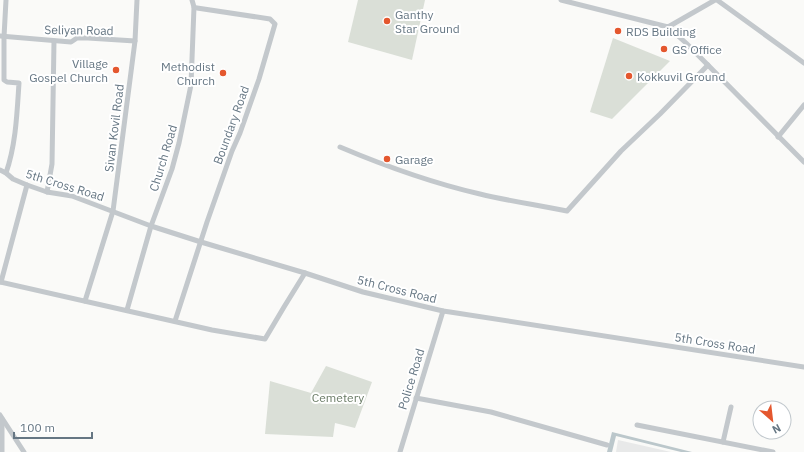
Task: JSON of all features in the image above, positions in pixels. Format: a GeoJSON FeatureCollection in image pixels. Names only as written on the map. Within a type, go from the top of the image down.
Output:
{"type":"FeatureCollection","features":[{"type":"Feature","properties":{"kind":"street"},"geometry":{"type":"LineString","coordinates":[[6,0],[2,36],[4,80],[7,82],[18,83],[12,157],[6,173]]}},
{"type":"Feature","properties":{"kind":"street","name":"Sivan Kovil Road"},"geometry":{"type":"LineString","coordinates":[[85,301],[113,211],[135,41],[137,0]]}},
{"type":"Feature","properties":{"kind":"street"},"geometry":{"type":"LineString","coordinates":[[192,0],[194,7]]}},
{"type":"Feature","properties":{"kind":"street"},"geometry":{"type":"LineString","coordinates":[[561,0],[668,27],[708,65],[804,162]]}},
{"type":"Feature","properties":{"kind":"street"},"geometry":{"type":"LineString","coordinates":[[668,27],[716,0],[804,63]]}},
{"type":"Feature","properties":{"kind":"street","name":"Church Road"},"geometry":{"type":"LineString","coordinates":[[126,310],[151,226],[176,156],[188,102],[192,64],[194,7]]}},
{"type":"Feature","properties":{"kind":"street","name":"Boundary Road"},"geometry":{"type":"LineString","coordinates":[[175,321],[218,188],[240,133],[256,86],[275,24],[270,19],[194,7]]}},
{"type":"Feature","properties":{"kind":"street","name":"Seliyan Road"},"geometry":{"type":"LineString","coordinates":[[2,36],[71,42],[77,38],[135,41]]}},
{"type":"Feature","properties":{"kind":"street"},"geometry":{"type":"LineString","coordinates":[[47,192],[52,164],[54,41]]}},
{"type":"Feature","properties":{"kind":"street"},"geometry":{"type":"LineString","coordinates":[[340,147],[374,161],[448,186],[481,195],[567,210],[621,151],[708,65]]}},
{"type":"Feature","properties":{"kind":"street"},"geometry":{"type":"LineString","coordinates":[[778,136],[804,105]]}},
{"type":"Feature","properties":{"kind":"street","name":"5th Cross Road"},"geometry":{"type":"LineString","coordinates":[[0,170],[13,179],[27,185],[47,192],[72,196],[151,226],[306,272],[363,292],[443,312],[804,368]]}},
{"type":"Feature","properties":{"kind":"street"},"geometry":{"type":"LineString","coordinates":[[27,185],[1,282],[212,330],[265,339],[306,272]]}},
{"type":"Feature","properties":{"kind":"street","name":"Police Road"},"geometry":{"type":"LineString","coordinates":[[400,452],[443,312]]}},
{"type":"Feature","properties":{"kind":"street"},"geometry":{"type":"LineString","coordinates":[[416,398],[491,412],[607,445]]}},
{"type":"Feature","properties":{"kind":"street"},"geometry":{"type":"LineString","coordinates":[[723,442],[731,407]]}},
{"type":"Feature","properties":{"kind":"street"},"geometry":{"type":"LineString","coordinates":[[1,417],[2,452]]}},
{"type":"Feature","properties":{"kind":"street"},"geometry":{"type":"LineString","coordinates":[[1,417],[24,452]]}},
{"type":"Feature","properties":{"kind":"street"},"geometry":{"type":"LineString","coordinates":[[637,425],[773,452]]}},
{"type":"Feature","properties":{"kind":"shaded area"},"geometry":{"type":"Polygon","coordinates":[[[612,432],[692,452],[681,452],[616,436],[612,452],[607,452],[612,432]]]}},
{"type":"Feature","properties":{"kind":"shaded area"},"geometry":{"type":"Polygon","coordinates":[[[618,440],[671,452],[616,452],[618,440]]]}},
{"type":"Feature","properties":{"kind":"green space","name":"Ganthy Star Ground"},"geometry":{"type":"Polygon","coordinates":[[[358,0],[425,0],[412,60],[348,42],[358,0]]]}},
{"type":"Feature","properties":{"kind":"green space","name":"Kokkuvil Ground"},"geometry":{"type":"Polygon","coordinates":[[[613,38],[670,61],[612,119],[590,112],[613,38]]]}},
{"type":"Feature","properties":{"kind":"green space","name":"Cemetery"},"geometry":{"type":"Polygon","coordinates":[[[326,366],[372,382],[355,428],[335,423],[333,437],[265,434],[270,381],[311,393],[326,366]]]}},
{"type":"Feature","properties":{"kind":"place","name":"Ganthy Star Ground"},"geometry":{"type":"Point","coordinates":[387,21]}},
{"type":"Feature","properties":{"kind":"place","name":"RDS Building"},"geometry":{"type":"Point","coordinates":[618,31]}},
{"type":"Feature","properties":{"kind":"place","name":"GS Office"},"geometry":{"type":"Point","coordinates":[664,49]}},
{"type":"Feature","properties":{"kind":"place","name":"Village Gospel Church"},"geometry":{"type":"Point","coordinates":[116,70]}},
{"type":"Feature","properties":{"kind":"place","name":"Methodist Church"},"geometry":{"type":"Point","coordinates":[223,73]}},
{"type":"Feature","properties":{"kind":"place","name":"Kokkuvil Ground"},"geometry":{"type":"Point","coordinates":[629,76]}},
{"type":"Feature","properties":{"kind":"place","name":"Garage"},"geometry":{"type":"Point","coordinates":[387,159]}}]}
